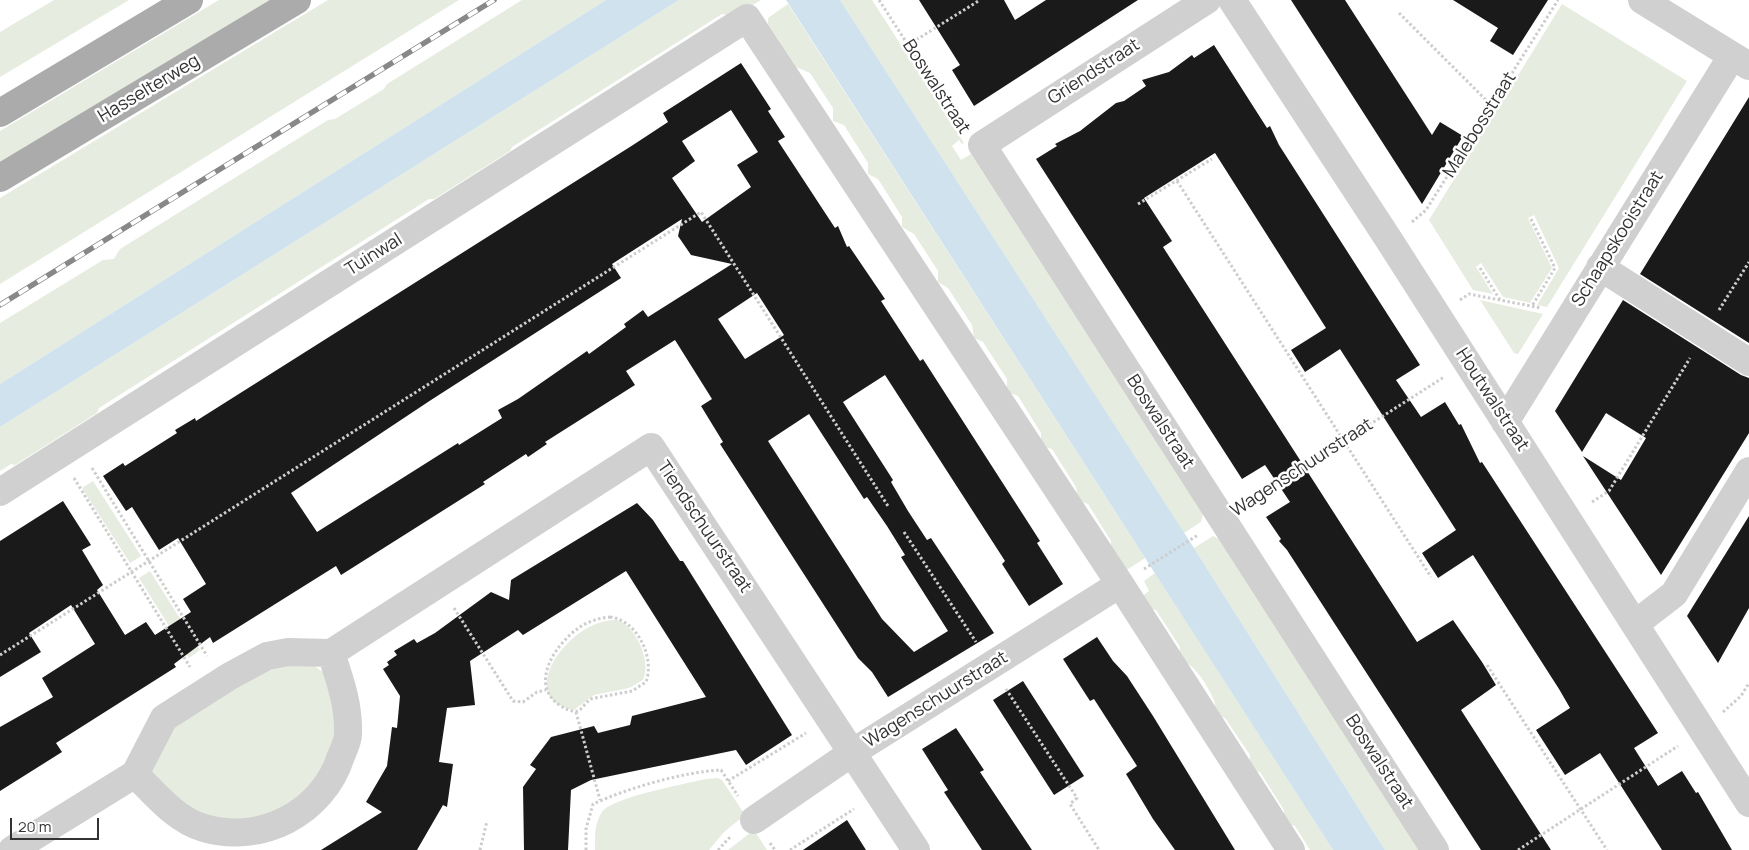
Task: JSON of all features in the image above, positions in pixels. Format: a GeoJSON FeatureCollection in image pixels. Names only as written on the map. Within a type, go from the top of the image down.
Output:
{"type":"FeatureCollection","features":[{"type":"Feature","properties":{"kind":"main road"},"geometry":{"type":"LineString","coordinates":[[0,113],[189,0]]}},
{"type":"Feature","properties":{"kind":"main road","name":"Hasselterweg"},"geometry":{"type":"LineString","coordinates":[[0,178],[297,0]]}},
{"type":"Feature","properties":{"kind":"street","name":"Griendstraat"},"geometry":{"type":"LineString","coordinates":[[982,145],[1207,0]]}},
{"type":"Feature","properties":{"kind":"street","name":"Houtwalstraat"},"geometry":{"type":"LineString","coordinates":[[1232,0],[1568,518],[1749,803]]}},
{"type":"Feature","properties":{"kind":"street"},"geometry":{"type":"LineString","coordinates":[[1642,0],[1740,61]]}},
{"type":"Feature","properties":{"kind":"street","name":"Tuinwal"},"geometry":{"type":"LineString","coordinates":[[0,492],[747,18],[1129,579]]}},
{"type":"Feature","properties":{"kind":"street","name":"Schaapskooistraat"},"geometry":{"type":"LineString","coordinates":[[1505,422],[1600,267],[1740,61]]}},
{"type":"Feature","properties":{"kind":"street","name":"Boswalstraat"},"geometry":{"type":"LineString","coordinates":[[982,145],[1212,526],[1436,850]]}},
{"type":"Feature","properties":{"kind":"street"},"geometry":{"type":"LineString","coordinates":[[1600,267],[1749,362]]}},
{"type":"Feature","properties":{"kind":"street","name":"Tiendschuurstraat"},"geometry":{"type":"LineString","coordinates":[[331,653],[651,447],[916,850]]}},
{"type":"Feature","properties":{"kind":"street"},"geometry":{"type":"LineString","coordinates":[[1635,624],[1674,594],[1742,499],[1749,470]]}},
{"type":"Feature","properties":{"kind":"street"},"geometry":{"type":"LineString","coordinates":[[1129,579],[1291,850]]}},
{"type":"Feature","properties":{"kind":"street","name":"Wagenschuurstraat"},"geometry":{"type":"LineString","coordinates":[[754,820],[853,752],[1129,579]]}},
{"type":"Feature","properties":{"kind":"street"},"geometry":{"type":"LineString","coordinates":[[12,850],[135,774],[164,718],[214,687],[267,656],[288,652],[331,653],[347,703],[348,736],[338,767],[326,787],[312,803],[291,818],[264,830],[231,834],[202,827],[168,807],[135,774]]}},
{"type":"Feature","properties":{"kind":"path","name":"Boswalstraat"},"geometry":{"type":"LineString","coordinates":[[879,0],[969,139],[982,145]]}},
{"type":"Feature","properties":{"kind":"path"},"geometry":{"type":"LineString","coordinates":[[908,46],[980,0]]}},
{"type":"Feature","properties":{"kind":"path","name":"Malebosstraat"},"geometry":{"type":"LineString","coordinates":[[1389,240],[1426,210],[1558,0]]}},
{"type":"Feature","properties":{"kind":"path"},"geometry":{"type":"LineString","coordinates":[[1399,13],[1492,106]]}},
{"type":"Feature","properties":{"kind":"path"},"geometry":{"type":"LineString","coordinates":[[1138,204],[1212,159]]}},
{"type":"Feature","properties":{"kind":"path"},"geometry":{"type":"LineString","coordinates":[[1177,181],[1431,577]]}},
{"type":"Feature","properties":{"kind":"path"},"geometry":{"type":"LineString","coordinates":[[0,655],[701,212],[888,506]]}},
{"type":"Feature","properties":{"kind":"path"},"geometry":{"type":"LineString","coordinates":[[1531,219],[1555,268],[1532,306]]}},
{"type":"Feature","properties":{"kind":"path"},"geometry":{"type":"LineString","coordinates":[[1568,518],[1609,491],[1749,262]]}},
{"type":"Feature","properties":{"kind":"path"},"geometry":{"type":"LineString","coordinates":[[1480,268],[1500,300]]}},
{"type":"Feature","properties":{"kind":"path"},"geometry":{"type":"LineString","coordinates":[[1437,315],[1469,294],[1571,314]]}},
{"type":"Feature","properties":{"kind":"path","name":"Wagenschuurstraat"},"geometry":{"type":"LineString","coordinates":[[1129,579],[1467,362]]}},
{"type":"Feature","properties":{"kind":"path"},"geometry":{"type":"LineString","coordinates":[[68,449],[148,560],[214,687]]}},
{"type":"Feature","properties":{"kind":"path"},"geometry":{"type":"LineString","coordinates":[[68,449],[131,571],[214,687]]}},
{"type":"Feature","properties":{"kind":"path"},"geometry":{"type":"LineString","coordinates":[[438,584],[513,701],[523,702],[537,692],[546,690]]}},
{"type":"Feature","properties":{"kind":"path"},"geometry":{"type":"LineString","coordinates":[[610,617],[625,621],[634,629],[645,655],[648,669],[646,682],[632,690],[590,699],[576,712],[567,710],[555,702],[546,690],[547,666],[573,632],[591,621],[610,617]]}},
{"type":"Feature","properties":{"kind":"path"},"geometry":{"type":"LineString","coordinates":[[1486,664],[1607,850]]}},
{"type":"Feature","properties":{"kind":"path"},"geometry":{"type":"LineString","coordinates":[[1518,850],[1702,730],[1741,696],[1749,683]]}},
{"type":"Feature","properties":{"kind":"path"},"geometry":{"type":"LineString","coordinates":[[576,712],[600,800]]}},
{"type":"Feature","properties":{"kind":"path"},"geometry":{"type":"LineString","coordinates":[[728,781],[830,718]]}},
{"type":"Feature","properties":{"kind":"path"},"geometry":{"type":"LineString","coordinates":[[586,850],[586,829],[593,804],[618,793],[703,771],[722,770],[775,850]]}},
{"type":"Feature","properties":{"kind":"path"},"geometry":{"type":"LineString","coordinates":[[790,850],[879,793]]}},
{"type":"Feature","properties":{"kind":"path"},"geometry":{"type":"LineString","coordinates":[[480,850],[487,821]]}},
{"type":"Feature","properties":{"kind":"shaded area"},"geometry":{"type":"Polygon","coordinates":[[[54,0],[129,0],[0,77],[0,32],[54,0]]]}},
{"type":"Feature","properties":{"kind":"shaded area"},"geometry":{"type":"Polygon","coordinates":[[[219,0],[270,0],[0,162],[0,131],[219,0]]]}},
{"type":"Feature","properties":{"kind":"shaded area"},"geometry":{"type":"Polygon","coordinates":[[[328,0],[459,0],[0,284],[0,198],[328,0]]]}},
{"type":"Feature","properties":{"kind":"shaded area"},"geometry":{"type":"Polygon","coordinates":[[[522,0],[606,0],[0,384],[0,323],[103,260],[114,259],[120,249],[328,120],[335,119],[384,89],[387,84],[522,0]]]}},
{"type":"Feature","properties":{"kind":"shaded area"},"geometry":{"type":"Polygon","coordinates":[[[679,0],[761,0],[735,16],[722,14],[512,147],[510,151],[434,199],[429,199],[99,408],[97,413],[15,465],[11,464],[0,471],[0,427],[679,0]]]}},
{"type":"Feature","properties":{"kind":"shaded area"},"geometry":{"type":"Polygon","coordinates":[[[840,0],[872,0],[964,143],[962,144],[959,140],[952,146],[961,160],[971,154],[1203,514],[1201,522],[1184,533],[840,0]]]}},
{"type":"Feature","properties":{"kind":"shaded area"},"geometry":{"type":"Polygon","coordinates":[[[788,4],[1145,558],[1128,569],[1126,570],[1110,553],[1111,541],[1088,504],[1078,500],[1076,487],[1052,449],[1045,447],[1041,441],[1041,433],[1018,396],[1010,393],[1007,388],[1007,379],[983,342],[974,338],[972,325],[948,288],[938,282],[938,271],[914,234],[902,227],[902,217],[878,179],[868,174],[868,163],[844,125],[833,121],[833,108],[810,73],[796,67],[768,24],[768,18],[788,4]]]}},
{"type":"Feature","properties":{"kind":"shaded area"},"geometry":{"type":"Polygon","coordinates":[[[1562,4],[1687,81],[1547,307],[1537,305],[1559,268],[1534,215],[1528,218],[1552,268],[1530,303],[1503,297],[1481,263],[1476,267],[1493,294],[1473,290],[1429,220],[1562,4]]]}},
{"type":"Feature","properties":{"kind":"shaded area"},"geometry":{"type":"Polygon","coordinates":[[[1480,300],[1543,314],[1518,354],[1514,353],[1480,300]]]}},
{"type":"Feature","properties":{"kind":"shaded area"},"geometry":{"type":"Polygon","coordinates":[[[93,481],[141,556],[130,563],[82,488],[93,481]]]}},
{"type":"Feature","properties":{"kind":"shaded area"},"geometry":{"type":"Polygon","coordinates":[[[1213,536],[1219,539],[1420,850],[1385,850],[1194,548],[1213,536]]]}},
{"type":"Feature","properties":{"kind":"shaded area"},"geometry":{"type":"Polygon","coordinates":[[[150,571],[200,650],[189,658],[139,578],[150,571]]]}},
{"type":"Feature","properties":{"kind":"shaded area"},"geometry":{"type":"Polygon","coordinates":[[[1155,573],[1333,850],[1310,850],[1295,826],[1288,824],[1284,818],[1284,810],[1260,772],[1253,770],[1249,763],[1250,755],[1225,718],[1217,715],[1214,700],[1205,683],[1192,667],[1182,661],[1179,655],[1180,647],[1156,610],[1144,606],[1138,599],[1149,591],[1144,581],[1155,573]]]}},
{"type":"Feature","properties":{"kind":"shaded area"},"geometry":{"type":"Polygon","coordinates":[[[617,620],[624,623],[630,629],[644,655],[645,673],[643,680],[629,688],[594,695],[574,710],[556,703],[548,691],[548,676],[555,660],[567,644],[582,631],[599,623],[617,620]]]}},
{"type":"Feature","properties":{"kind":"shaded area"},"geometry":{"type":"Polygon","coordinates":[[[273,665],[313,665],[323,672],[332,686],[336,745],[309,790],[266,818],[209,820],[166,793],[150,770],[171,728],[273,665]]]}},
{"type":"Feature","properties":{"kind":"shaded area"},"geometry":{"type":"Polygon","coordinates":[[[718,778],[722,780],[745,815],[724,832],[709,850],[595,850],[598,821],[602,812],[609,806],[634,796],[706,779],[718,778]]]}},
{"type":"Feature","properties":{"kind":"shaded area"},"geometry":{"type":"Polygon","coordinates":[[[754,830],[767,850],[728,850],[754,830]]]}},
{"type":"Feature","properties":{"kind":"water"},"geometry":{"type":"Polygon","coordinates":[[[606,0],[679,0],[0,427],[0,384],[606,0]]]}},
{"type":"Feature","properties":{"kind":"water"},"geometry":{"type":"Polygon","coordinates":[[[786,0],[840,0],[1194,548],[1385,850],[1333,850],[786,0]]]}},
{"type":"Feature","properties":{"kind":"building"},"geometry":{"type":"Polygon","coordinates":[[[919,0],[1004,0],[1015,20],[1046,0],[1138,0],[974,106],[952,70],[960,65],[919,0]]]}},
{"type":"Feature","properties":{"kind":"building"},"geometry":{"type":"Polygon","coordinates":[[[1291,0],[1345,0],[1432,135],[1440,122],[1463,136],[1422,204],[1291,0]]]}},
{"type":"Feature","properties":{"kind":"building"},"geometry":{"type":"Polygon","coordinates":[[[1453,0],[1548,0],[1513,55],[1490,41],[1498,28],[1453,0]]]}},
{"type":"Feature","properties":{"kind":"building"},"geometry":{"type":"Polygon","coordinates":[[[1214,45],[1267,128],[1270,126],[1279,145],[1420,365],[1396,380],[1421,417],[1445,402],[1459,425],[1461,424],[1480,463],[1482,462],[1658,733],[1634,748],[1658,786],[1682,771],[1696,793],[1698,792],[1732,850],[1662,850],[1600,753],[1565,775],[1536,730],[1570,708],[1473,555],[1438,578],[1422,553],[1456,530],[1340,349],[1305,372],[1291,350],[1326,328],[1215,153],[1144,198],[1172,241],[1163,247],[1417,642],[1453,620],[1482,662],[1496,685],[1461,710],[1551,850],[1481,850],[1287,550],[1279,541],[1281,539],[1266,517],[1290,502],[1265,465],[1242,479],[1036,159],[1057,146],[1055,144],[1080,131],[1116,103],[1124,101],[1146,86],[1142,80],[1169,72],[1192,55],[1194,58],[1214,45]]]}},
{"type":"Feature","properties":{"kind":"building"},"geometry":{"type":"Polygon","coordinates":[[[741,63],[771,109],[768,111],[785,137],[778,141],[835,228],[838,226],[847,247],[849,246],[885,299],[881,301],[920,361],[923,359],[1040,541],[1037,543],[1063,584],[1029,606],[1002,564],[1005,561],[885,375],[843,402],[893,480],[891,482],[908,511],[927,540],[931,538],[994,633],[888,697],[872,672],[858,658],[720,444],[723,442],[701,406],[712,399],[675,340],[626,371],[635,385],[545,442],[547,444],[528,457],[526,454],[483,482],[485,484],[341,575],[336,566],[213,643],[210,637],[174,664],[176,667],[56,743],[62,752],[0,791],[0,727],[53,697],[42,678],[95,644],[71,605],[29,633],[41,652],[0,677],[0,541],[63,501],[91,545],[82,550],[103,585],[97,590],[125,635],[146,622],[155,635],[191,612],[183,599],[206,584],[178,538],[159,550],[132,507],[126,511],[103,476],[123,463],[125,466],[177,433],[175,430],[195,418],[196,421],[633,145],[668,122],[663,113],[741,63]],[[731,110],[682,141],[695,161],[672,178],[702,222],[751,187],[737,165],[758,152],[731,110]],[[682,219],[612,264],[621,278],[291,493],[317,532],[458,443],[459,445],[502,418],[498,410],[518,399],[587,351],[589,354],[626,327],[624,324],[643,310],[648,317],[732,264],[691,255],[678,236],[682,219]],[[757,293],[718,319],[745,359],[784,335],[757,293]],[[809,414],[768,441],[882,619],[914,652],[948,631],[901,557],[905,555],[887,526],[867,497],[864,499],[809,414]]]}},
{"type":"Feature","properties":{"kind":"building"},"geometry":{"type":"Polygon","coordinates":[[[1749,97],[1749,343],[1640,274],[1749,97]]]}},
{"type":"Feature","properties":{"kind":"building"},"geometry":{"type":"Polygon","coordinates":[[[1623,300],[1741,375],[1749,378],[1749,433],[1661,575],[1583,456],[1621,480],[1646,438],[1606,413],[1582,452],[1555,411],[1623,300]]]}},
{"type":"Feature","properties":{"kind":"building"},"geometry":{"type":"Polygon","coordinates":[[[637,503],[653,520],[680,561],[683,561],[792,735],[746,765],[736,750],[591,780],[571,790],[568,850],[524,850],[523,787],[536,769],[530,765],[551,737],[594,726],[598,733],[630,725],[632,716],[706,697],[626,571],[523,635],[518,630],[470,661],[475,705],[447,708],[439,762],[453,764],[447,807],[443,805],[417,850],[321,850],[382,812],[366,802],[387,766],[392,727],[397,728],[400,696],[383,669],[389,665],[387,662],[397,655],[394,651],[414,639],[417,643],[435,633],[491,592],[509,600],[511,580],[637,503]]]}},
{"type":"Feature","properties":{"kind":"building"},"geometry":{"type":"Polygon","coordinates":[[[1749,516],[1749,608],[1718,663],[1687,616],[1749,516]]]}},
{"type":"Feature","properties":{"kind":"building"},"geometry":{"type":"Polygon","coordinates":[[[1097,637],[1113,661],[1127,676],[1153,716],[1235,850],[1175,850],[1153,819],[1126,774],[1137,766],[1094,699],[1090,701],[1063,659],[1097,637]]]}},
{"type":"Feature","properties":{"kind":"building"},"geometry":{"type":"Polygon","coordinates":[[[1023,681],[1084,776],[1054,795],[993,700],[1023,681]]]}},
{"type":"Feature","properties":{"kind":"building"},"geometry":{"type":"Polygon","coordinates":[[[956,728],[984,770],[980,772],[1032,850],[982,850],[944,792],[948,790],[922,749],[956,728]]]}},
{"type":"Feature","properties":{"kind":"building"},"geometry":{"type":"Polygon","coordinates":[[[847,820],[866,850],[803,850],[847,820]]]}},
{"type":"Feature","properties":{"kind":"railway"},"geometry":{"type":"LineString","coordinates":[[0,305],[494,0]]}}]}
